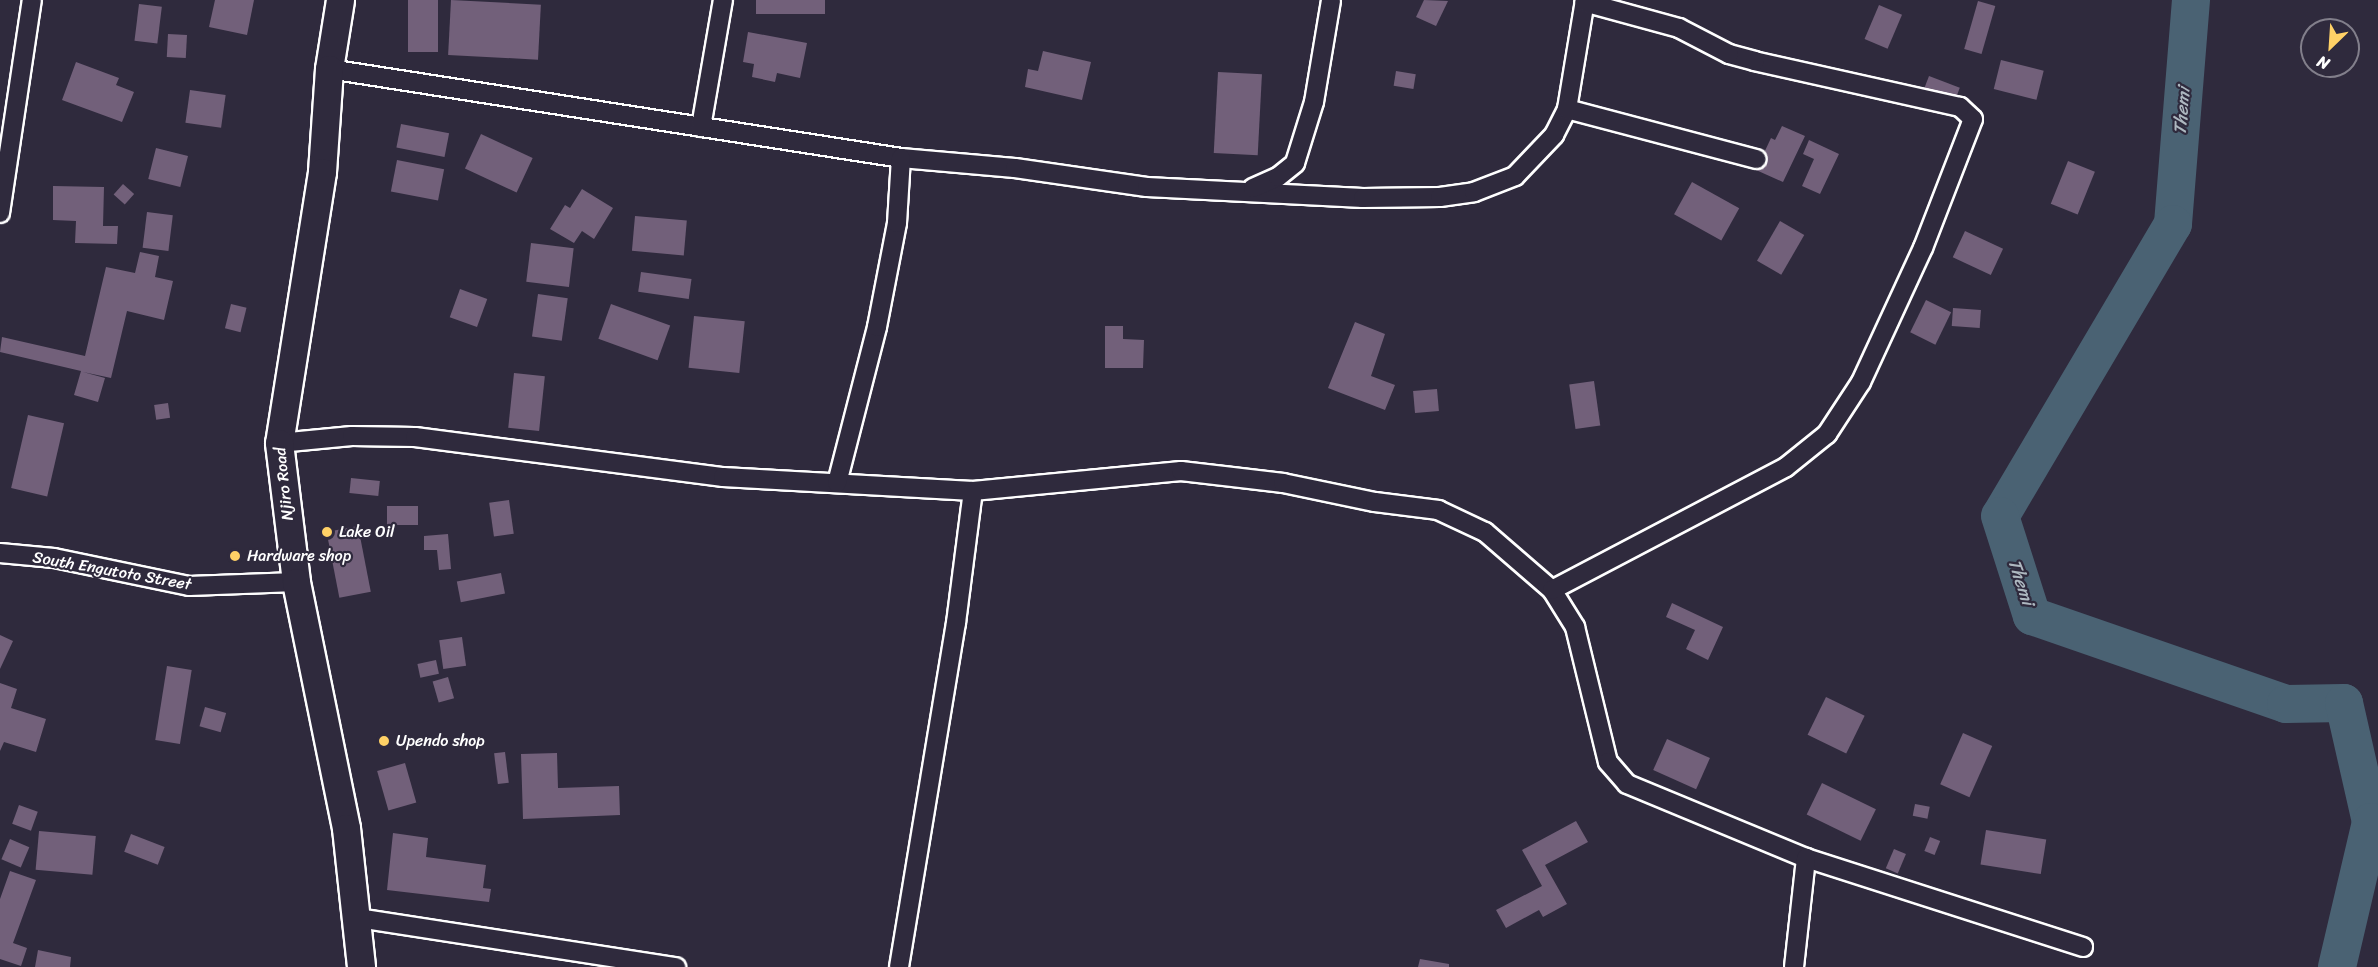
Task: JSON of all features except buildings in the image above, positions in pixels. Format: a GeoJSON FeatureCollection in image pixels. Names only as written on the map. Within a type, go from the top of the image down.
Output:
{"type":"FeatureCollection","features":[{"type":"Feature","properties":{"kind":"street"},"geometry":{"type":"LineString","coordinates":[[0,213],[32,0]]}},
{"type":"Feature","properties":{"kind":"street","name":"Njiro Road"},"geometry":{"type":"LineString","coordinates":[[340,0],[329,69],[322,172],[279,444],[296,582],[346,828],[358,918],[361,967]]}},
{"type":"Feature","properties":{"kind":"street"},"geometry":{"type":"LineString","coordinates":[[701,127],[723,0]]}},
{"type":"Feature","properties":{"kind":"street"},"geometry":{"type":"LineString","coordinates":[[1248,190],[1278,177],[1295,163],[1314,102],[1331,0]]}},
{"type":"Feature","properties":{"kind":"street"},"geometry":{"type":"LineString","coordinates":[[329,69],[901,158],[1015,168],[1147,187],[1248,190],[1363,198],[1440,197],[1474,192],[1499,184],[1530,164],[1554,135],[1567,109],[1585,1],[1679,28],[1746,59],[1960,107],[1973,119],[1923,249],[1861,382],[1827,434],[1777,473],[1552,590]]}},
{"type":"Feature","properties":{"kind":"street"},"geometry":{"type":"LineString","coordinates":[[1567,109],[1756,159]]}},
{"type":"Feature","properties":{"kind":"street"},"geometry":{"type":"LineString","coordinates":[[837,483],[877,327],[897,223],[901,158]]}},
{"type":"Feature","properties":{"kind":"street"},"geometry":{"type":"LineString","coordinates":[[279,444],[352,436],[415,437],[723,477],[973,490],[1150,471],[1283,483],[1375,502],[1438,510],[1485,532],[1552,590],[1575,627],[1608,762],[1615,775],[1638,789],[1806,858],[2083,947]]}},
{"type":"Feature","properties":{"kind":"street"},"geometry":{"type":"LineString","coordinates":[[899,967],[956,623],[973,490]]}},
{"type":"Feature","properties":{"kind":"street","name":"South Engutoto Street"},"geometry":{"type":"LineString","coordinates":[[0,553],[54,558],[189,586],[296,582]]}},
{"type":"Feature","properties":{"kind":"street"},"geometry":{"type":"LineString","coordinates":[[1794,967],[1806,858]]}},
{"type":"Feature","properties":{"kind":"street"},"geometry":{"type":"LineString","coordinates":[[358,918],[676,967]]}},
{"type":"Feature","properties":{"kind":"waterway","name":"Themi"},"geometry":{"type":"LineString","coordinates":[[2191,0],[2173,224],[2000,516],[2032,616],[2286,704],[2344,703],[2371,822],[2337,967]]}},
{"type":"Feature","properties":{"kind":"place","name":"Lake Oil"},"geometry":{"type":"Point","coordinates":[327,532]}},
{"type":"Feature","properties":{"kind":"place","name":"Hardware shop"},"geometry":{"type":"Point","coordinates":[235,556]}},
{"type":"Feature","properties":{"kind":"place","name":"Upendo shop"},"geometry":{"type":"Point","coordinates":[384,741]}}]}
